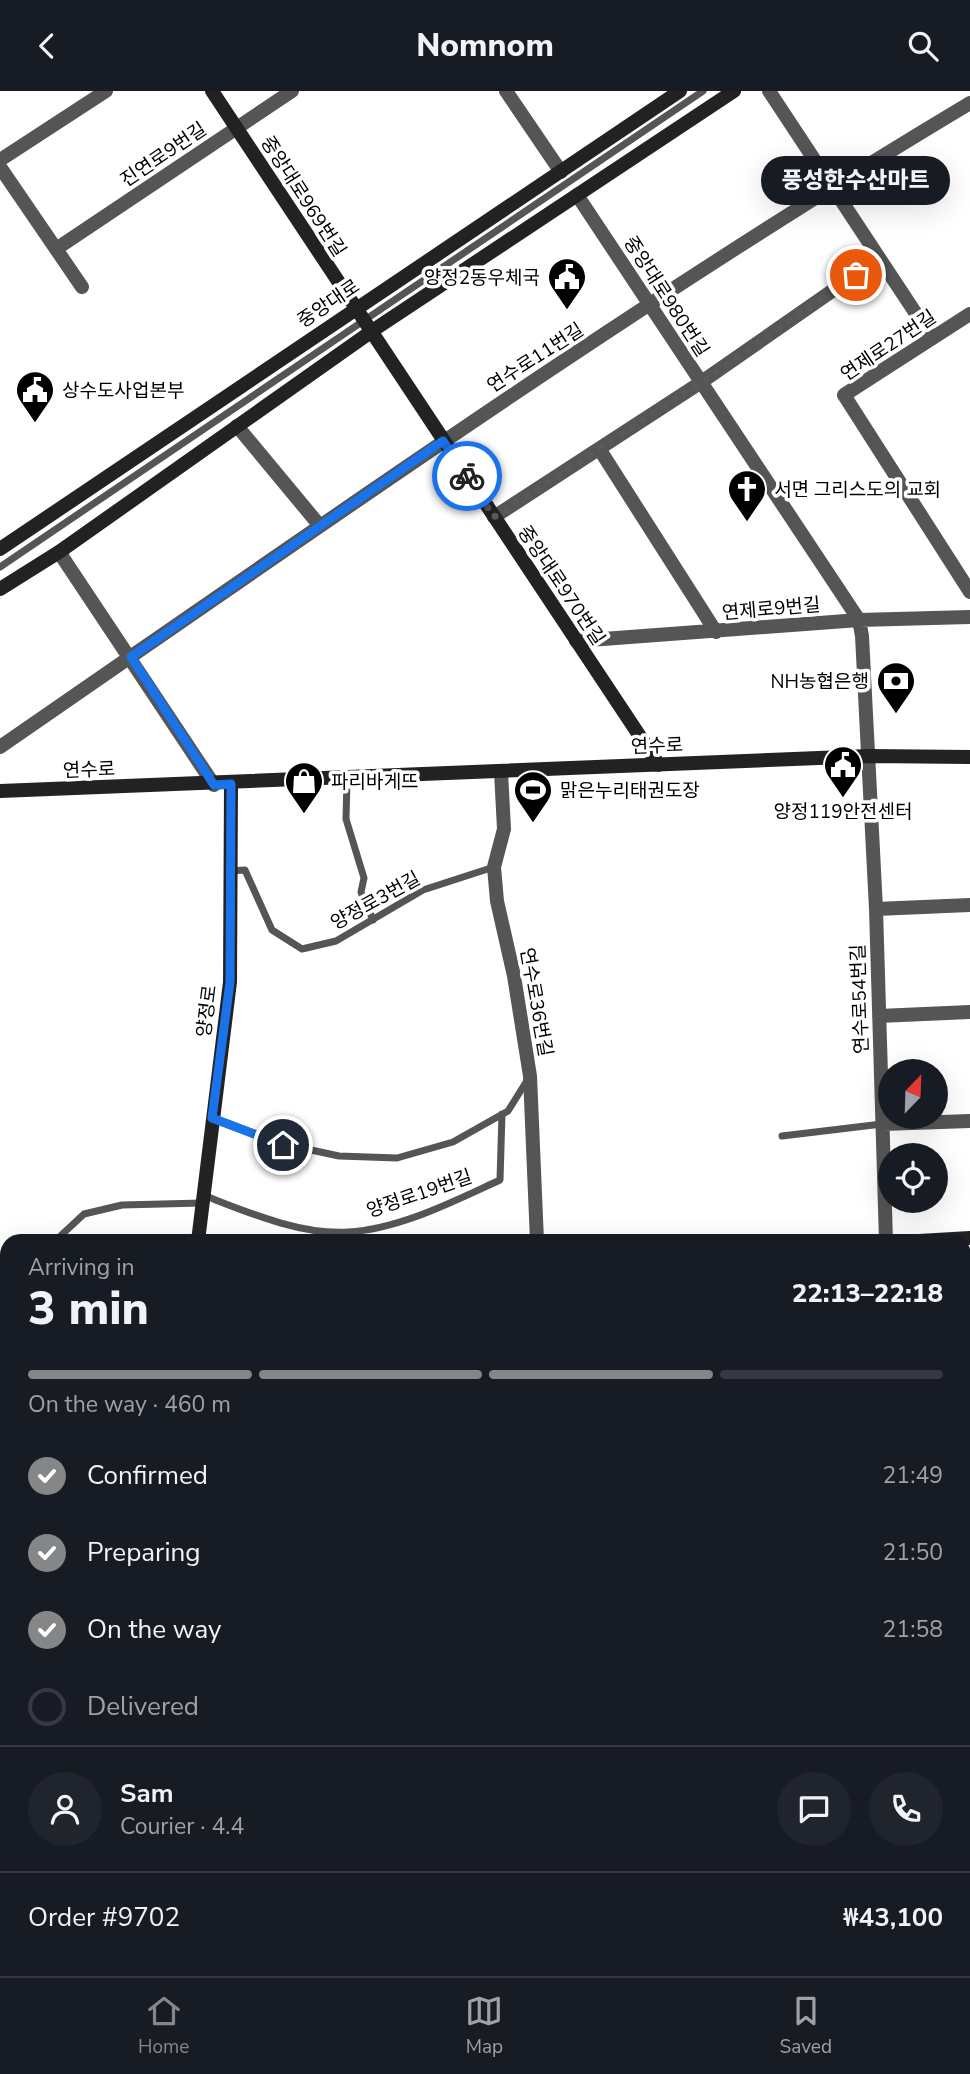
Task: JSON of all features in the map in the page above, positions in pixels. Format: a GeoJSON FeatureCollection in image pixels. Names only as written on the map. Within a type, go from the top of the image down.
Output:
{"type":"FeatureCollection","features":[{"type":"Feature","properties":{"kind":"main road","name":"중앙대로969번길"},"geometry":{"type":"LineString","coordinates":[[212,91],[368,326]]}},
{"type":"Feature","properties":{"kind":"main road","name":"중앙대로"},"geometry":{"type":"LineString","coordinates":[[0,549],[680,91]]}},
{"type":"Feature","properties":{"kind":"main road"},"geometry":{"type":"LineString","coordinates":[[0,589],[59,552],[237,426],[368,326],[577,195],[734,91]]}},
{"type":"Feature","properties":{"kind":"main road","name":"중앙대로970번길"},"geometry":{"type":"LineString","coordinates":[[368,326],[659,765]]}},
{"type":"Feature","properties":{"kind":"main road","name":"연수로"},"geometry":{"type":"LineString","coordinates":[[0,791],[214,785],[869,756],[970,757]]}},
{"type":"Feature","properties":{"kind":"main road","name":"양정로"},"geometry":{"type":"LineString","coordinates":[[199,1234],[230,982],[231,784]]}},
{"type":"Feature","properties":{"kind":"street"},"geometry":{"type":"LineString","coordinates":[[0,160],[106,91]]}},
{"type":"Feature","properties":{"kind":"street","name":"진연로9번길"},"geometry":{"type":"LineString","coordinates":[[56,249],[292,91]]}},
{"type":"Feature","properties":{"kind":"street"},"geometry":{"type":"LineString","coordinates":[[506,91],[561,172]]}},
{"type":"Feature","properties":{"kind":"street"},"geometry":{"type":"LineString","coordinates":[[769,91],[932,338]]}},
{"type":"Feature","properties":{"kind":"street","name":"연수로11번길"},"geometry":{"type":"LineString","coordinates":[[0,747],[443,441],[831,186],[970,103]]}},
{"type":"Feature","properties":{"kind":"street"},"geometry":{"type":"LineString","coordinates":[[0,167],[82,287]]}},
{"type":"Feature","properties":{"kind":"street","name":"중앙대로980번길"},"geometry":{"type":"LineString","coordinates":[[577,195],[859,620],[869,756]]}},
{"type":"Feature","properties":{"kind":"street"},"geometry":{"type":"LineString","coordinates":[[494,517],[700,383],[878,259]]}},
{"type":"Feature","properties":{"kind":"street","name":"연제로27번길"},"geometry":{"type":"LineString","coordinates":[[970,314],[844,395],[970,591]]}},
{"type":"Feature","properties":{"kind":"street"},"geometry":{"type":"LineString","coordinates":[[237,426],[320,526]]}},
{"type":"Feature","properties":{"kind":"street"},"geometry":{"type":"LineString","coordinates":[[600,450],[716,632]]}},
{"type":"Feature","properties":{"kind":"street"},"geometry":{"type":"LineString","coordinates":[[59,552],[214,785]]}},
{"type":"Feature","properties":{"kind":"street","name":"연제로9번길"},"geometry":{"type":"LineString","coordinates":[[576,641],[859,620],[970,617]]}},
{"type":"Feature","properties":{"kind":"street","name":"연수로54번길"},"geometry":{"type":"LineString","coordinates":[[869,756],[881,1059]]}},
{"type":"Feature","properties":{"kind":"street","name":"연수로36번길"},"geometry":{"type":"LineString","coordinates":[[501,772],[504,829],[494,867],[497,901],[514,976],[530,1076],[537,1234]]}},
{"type":"Feature","properties":{"kind":"street"},"geometry":{"type":"LineString","coordinates":[[876,909],[970,905]]}},
{"type":"Feature","properties":{"kind":"street"},"geometry":{"type":"LineString","coordinates":[[879,1016],[970,1012]]}},
{"type":"Feature","properties":{"kind":"street"},"geometry":{"type":"LineString","coordinates":[[948,1122],[970,1121]]}},
{"type":"Feature","properties":{"kind":"street","name":"연수로54번길"},"geometry":{"type":"LineString","coordinates":[[883,1129],[886,1234]]}},
{"type":"Feature","properties":{"kind":"lane"},"geometry":{"type":"LineString","coordinates":[[0,567],[368,326],[703,91]]}},
{"type":"Feature","properties":{"kind":"lane"},"geometry":{"type":"LineString","coordinates":[[347,779],[346,819],[359,854],[364,878],[361,892],[373,920]]}},
{"type":"Feature","properties":{"kind":"lane","name":"양정로3번길"},"geometry":{"type":"LineString","coordinates":[[230,871],[244,870],[272,930],[302,949],[336,941],[423,890],[494,867]]}},
{"type":"Feature","properties":{"kind":"lane"},"geometry":{"type":"LineString","coordinates":[[212,1118],[283,1145],[339,1156],[397,1158],[453,1142],[508,1111],[530,1076]]}},
{"type":"Feature","properties":{"kind":"lane","name":"양정로19번길"},"geometry":{"type":"LineString","coordinates":[[202,1199],[313,1229],[348,1232],[390,1223],[500,1180],[502,1114]]}},
{"type":"Feature","properties":{"kind":"lane"},"geometry":{"type":"LineString","coordinates":[[782,1136],[878,1125]]}},
{"type":"Feature","properties":{"kind":"lane"},"geometry":{"type":"LineString","coordinates":[[63,1234],[84,1214],[122,1205],[202,1199]]}},
{"type":"Feature","properties":{"kind":"way so far"},"geometry":{"type":"LineString","coordinates":[[467,476],[494,517],[600,450],[856,275]]}},
{"type":"Feature","properties":{"kind":"place","name":"풍성한수산마트"},"geometry":{"type":"Point","coordinates":[856,275]}},
{"type":"Feature","properties":{"kind":"place","name":"양정2동우체국"},"geometry":{"type":"Point","coordinates":[567,311]}},
{"type":"Feature","properties":{"kind":"place","name":"상수도사업본부"},"geometry":{"type":"Point","coordinates":[35,424]}},
{"type":"Feature","properties":{"kind":"place","name":"서면 그리스도의 교회"},"geometry":{"type":"Point","coordinates":[747,523]}},
{"type":"Feature","properties":{"kind":"place","name":"NH농협은행"},"geometry":{"type":"Point","coordinates":[896,715]}},
{"type":"Feature","properties":{"kind":"place","name":"양정119안전센터"},"geometry":{"type":"Point","coordinates":[843,799]}},
{"type":"Feature","properties":{"kind":"place","name":"파리바게뜨"},"geometry":{"type":"Point","coordinates":[304,815]}},
{"type":"Feature","properties":{"kind":"place","name":"맑은누리태권도장"},"geometry":{"type":"Point","coordinates":[533,824]}},
{"type":"Feature","properties":{"kind":"route"},"geometry":{"type":"LineString","coordinates":[[283,1145],[239,1125],[212,1118],[230,982],[231,784],[214,785],[131,657],[443,441],[467,476]]}}]}
